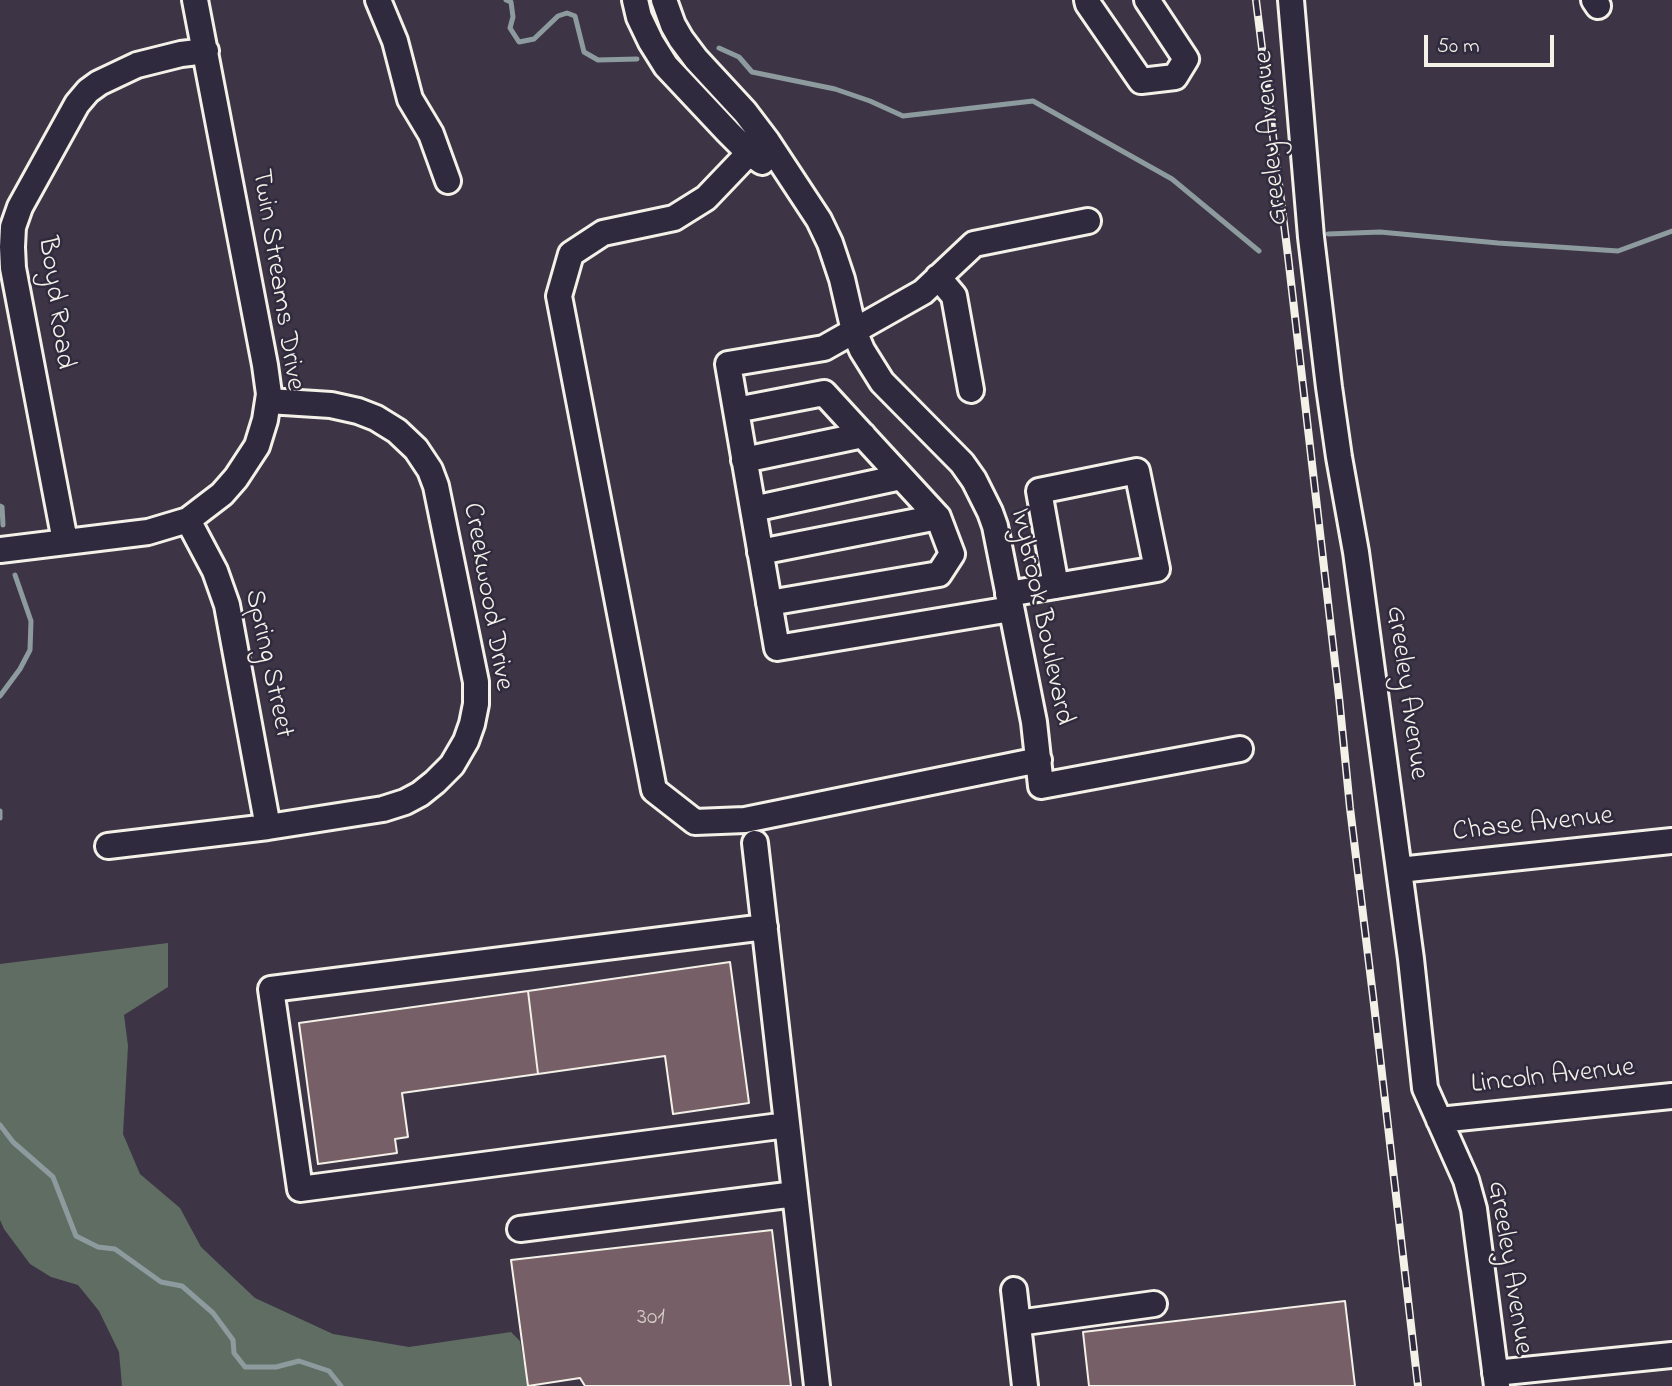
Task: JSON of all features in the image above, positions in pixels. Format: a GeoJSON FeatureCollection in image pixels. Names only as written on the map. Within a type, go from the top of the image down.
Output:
{"type":"FeatureCollection","features":[{"type":"Feature","properties":{"kind":"street","name":"Twin Streams Drive"},"geometry":{"type":"LineString","coordinates":[[0,550],[148,532],[188,520],[222,494],[257,446],[269,394],[265,365],[195,0]]}},
{"type":"Feature","properties":{"kind":"street"},"geometry":{"type":"LineString","coordinates":[[378,0],[395,41],[410,99],[431,134],[448,181]]}},
{"type":"Feature","properties":{"kind":"street","name":"Ivybrook Boulevard"},"geometry":{"type":"LineString","coordinates":[[635,0],[639,18],[666,66],[749,153],[794,184]]}},
{"type":"Feature","properties":{"kind":"street","name":"Ivybrook Boulevard"},"geometry":{"type":"LineString","coordinates":[[664,0],[681,38],[696,59],[745,112],[820,220],[842,279],[854,331],[862,350],[882,382],[962,463],[990,512],[1034,722],[1041,786],[1240,749]]}},
{"type":"Feature","properties":{"kind":"street"},"geometry":{"type":"LineString","coordinates":[[1087,0],[1141,80],[1175,77],[1186,59],[1147,0]]}},
{"type":"Feature","properties":{"kind":"street","name":"Greeley Avenue"},"geometry":{"type":"LineString","coordinates":[[1291,0],[1311,237],[1329,387],[1356,552],[1411,959],[1425,1088],[1466,1181],[1474,1209],[1496,1379]]}},
{"type":"Feature","properties":{"kind":"street","name":"Boyd Road"},"geometry":{"type":"LineString","coordinates":[[65,541],[13,268],[13,227],[20,207],[77,104],[88,91],[136,65],[206,51]]}},
{"type":"Feature","properties":{"kind":"street"},"geometry":{"type":"LineString","coordinates":[[749,153],[706,198],[674,218],[603,233],[571,254],[559,296],[654,790],[695,822],[745,820],[1039,760]]}},
{"type":"Feature","properties":{"kind":"street"},"geometry":{"type":"LineString","coordinates":[[1056,586],[1039,491],[1137,471],[1157,569],[1056,586],[1010,601],[777,648],[728,364],[824,348],[923,292],[974,244],[1088,222]]}},
{"type":"Feature","properties":{"kind":"street"},"geometry":{"type":"LineString","coordinates":[[938,278],[954,296],[971,390]]}},
{"type":"Feature","properties":{"kind":"street"},"geometry":{"type":"LineString","coordinates":[[736,410],[824,393],[938,517],[952,554],[939,574],[769,603]]}},
{"type":"Feature","properties":{"kind":"street","name":"Creekwood Drive"},"geometry":{"type":"LineString","coordinates":[[108,846],[268,827],[383,809],[421,794],[452,765],[466,741],[476,704],[476,682],[436,486],[430,470],[415,449],[397,431],[376,418],[358,411],[319,404],[268,401]]}},
{"type":"Feature","properties":{"kind":"street"},"geometry":{"type":"LineString","coordinates":[[744,460],[863,435]]}},
{"type":"Feature","properties":{"kind":"street"},"geometry":{"type":"LineString","coordinates":[[753,509],[901,477]]}},
{"type":"Feature","properties":{"kind":"street"},"geometry":{"type":"LineString","coordinates":[[760,552],[938,517]]}},
{"type":"Feature","properties":{"kind":"street","name":"Spring Street"},"geometry":{"type":"LineString","coordinates":[[188,520],[215,571],[226,605],[268,827]]}},
{"type":"Feature","properties":{"kind":"street","name":"Chase Avenue"},"geometry":{"type":"LineString","coordinates":[[1399,870],[1672,841]]}},
{"type":"Feature","properties":{"kind":"street"},"geometry":{"type":"LineString","coordinates":[[755,843],[817,1386]]}},
{"type":"Feature","properties":{"kind":"street"},"geometry":{"type":"LineString","coordinates":[[765,927],[271,989],[300,1189],[787,1125]]}},
{"type":"Feature","properties":{"kind":"street","name":"Lincoln Avenue"},"geometry":{"type":"LineString","coordinates":[[1439,1120],[1672,1096]]}},
{"type":"Feature","properties":{"kind":"street"},"geometry":{"type":"LineString","coordinates":[[520,1229],[795,1194]]}},
{"type":"Feature","properties":{"kind":"street"},"geometry":{"type":"LineString","coordinates":[[1014,1290],[1026,1386]]}},
{"type":"Feature","properties":{"kind":"street"},"geometry":{"type":"LineString","coordinates":[[1018,1323],[1154,1304]]}},
{"type":"Feature","properties":{"kind":"street"},"geometry":{"type":"LineString","coordinates":[[1496,1379],[1672,1354]]}},
{"type":"Feature","properties":{"kind":"green space"},"geometry":{"type":"Polygon","coordinates":[[[168,943],[168,987],[124,1015],[128,1046],[123,1134],[140,1174],[180,1208],[201,1247],[255,1298],[333,1334],[409,1347],[511,1332],[520,1341],[528,1386],[122,1386],[119,1352],[99,1311],[78,1285],[51,1277],[30,1264],[0,1220],[0,964],[168,943]]]}},
{"type":"Feature","properties":{"kind":"building"},"geometry":{"type":"Polygon","coordinates":[[[730,962],[749,1103],[673,1114],[665,1056],[538,1074],[528,991],[730,962]]]}},
{"type":"Feature","properties":{"kind":"building"},"geometry":{"type":"Polygon","coordinates":[[[528,991],[538,1074],[402,1093],[408,1137],[395,1139],[397,1153],[318,1164],[299,1023],[528,991]]]}},
{"type":"Feature","properties":{"kind":"building"},"geometry":{"type":"Polygon","coordinates":[[[772,1230],[791,1386],[585,1386],[580,1378],[528,1386],[511,1260],[772,1230]]]}},
{"type":"Feature","properties":{"kind":"building"},"geometry":{"type":"Polygon","coordinates":[[[1345,1301],[1355,1386],[1089,1386],[1083,1332],[1345,1301]]]}},
{"type":"Feature","properties":{"kind":"waterway"},"geometry":{"type":"LineString","coordinates":[[506,0],[511,2],[513,17],[510,28],[519,42],[534,39],[558,16],[567,13],[575,16],[584,52],[598,60],[637,59]]}},
{"type":"Feature","properties":{"kind":"waterway"},"geometry":{"type":"LineString","coordinates":[[719,48],[739,57],[752,72],[835,89],[903,116],[1033,101],[1172,179],[1259,251]]}},
{"type":"Feature","properties":{"kind":"waterway"},"geometry":{"type":"LineString","coordinates":[[1328,234],[1380,232],[1618,251],[1672,231]]}},
{"type":"Feature","properties":{"kind":"waterway"},"geometry":{"type":"LineString","coordinates":[[0,506],[3,525]]}},
{"type":"Feature","properties":{"kind":"waterway"},"geometry":{"type":"LineString","coordinates":[[0,696],[30,650],[31,621],[15,575]]}},
{"type":"Feature","properties":{"kind":"waterway"},"geometry":{"type":"LineString","coordinates":[[0,811],[0,818]]}},
{"type":"Feature","properties":{"kind":"waterway"},"geometry":{"type":"LineString","coordinates":[[0,1125],[13,1142],[53,1177],[76,1236],[98,1247],[115,1249],[161,1282],[182,1286],[213,1313],[233,1340],[234,1353],[245,1367],[276,1367],[299,1361],[329,1371],[341,1386]]}},
{"type":"Feature","properties":{"kind":"railway"},"geometry":{"type":"LineString","coordinates":[[1256,0],[1418,1386]]}}]}
